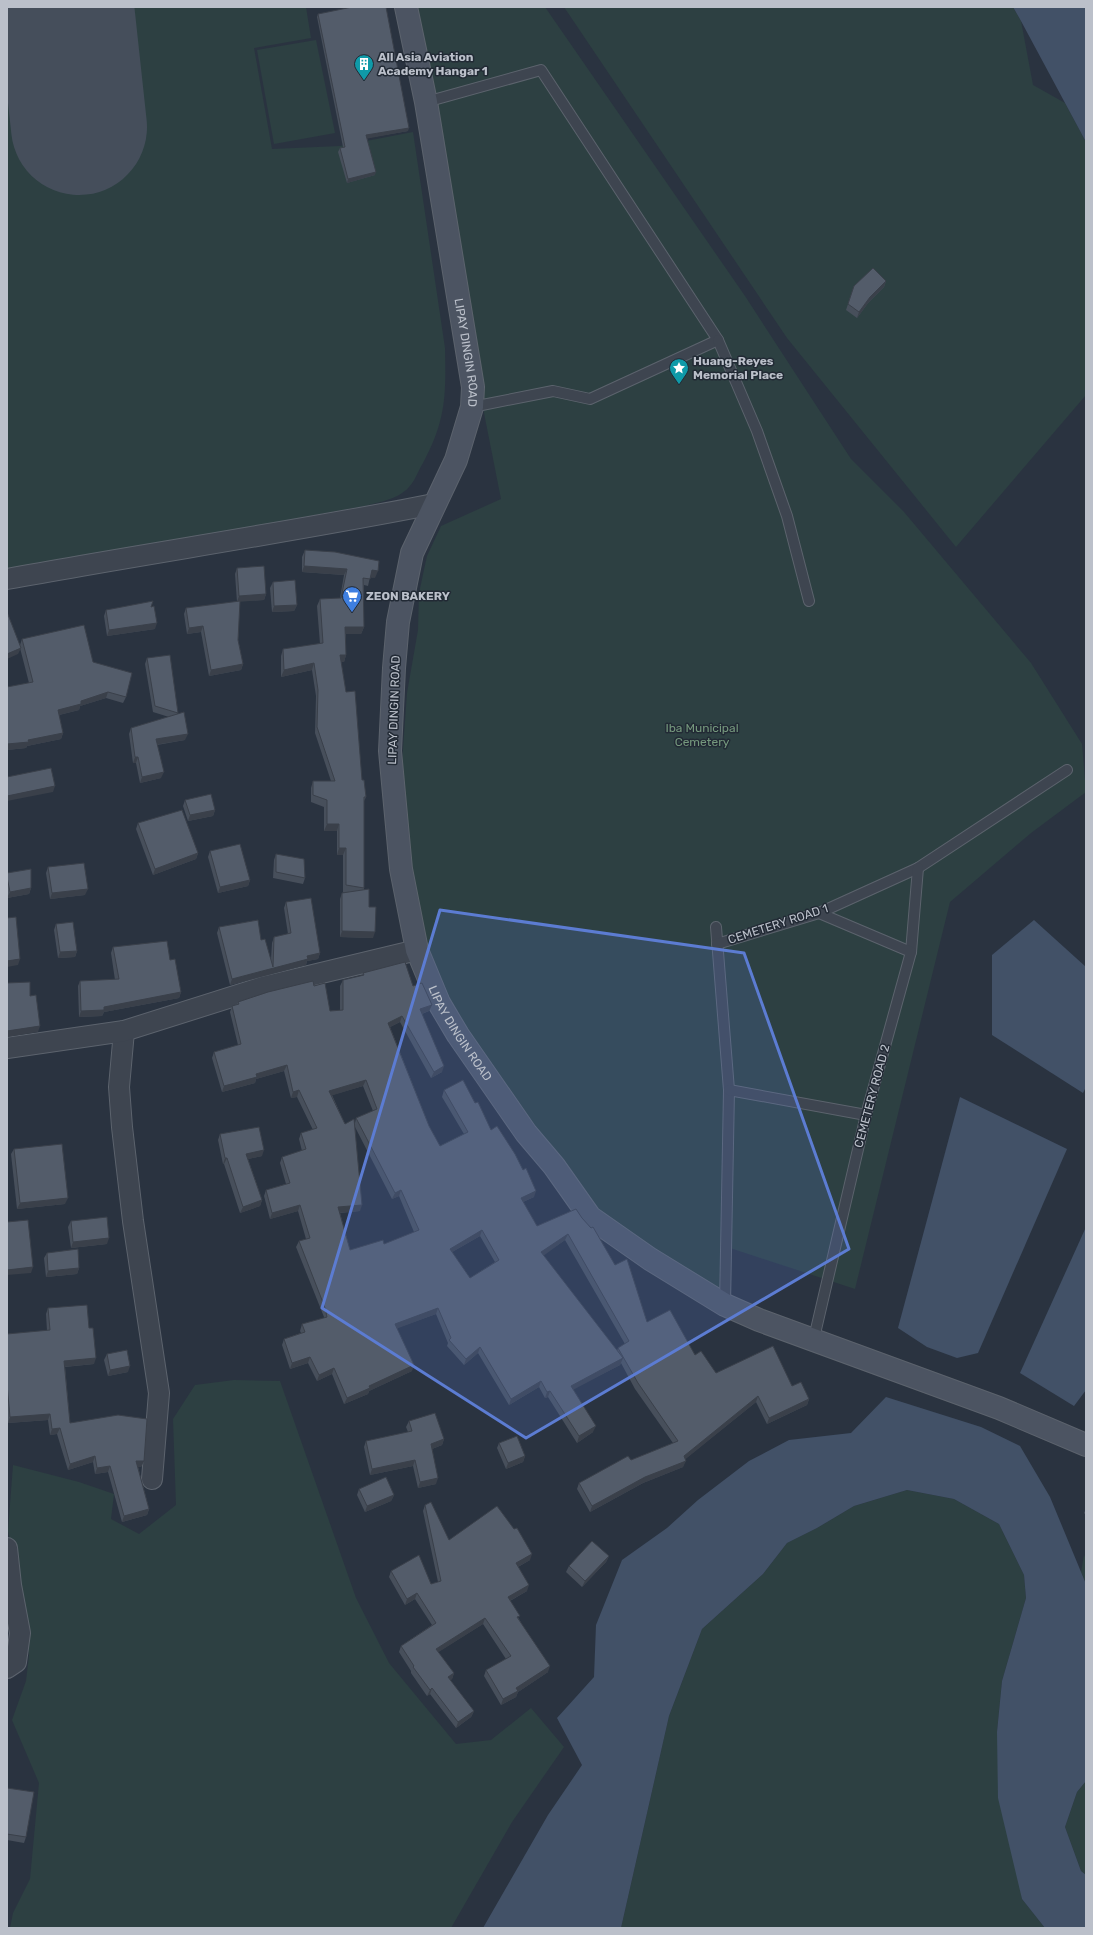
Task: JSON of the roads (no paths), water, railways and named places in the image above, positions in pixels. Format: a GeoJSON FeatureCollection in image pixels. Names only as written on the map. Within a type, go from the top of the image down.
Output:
{"type":"FeatureCollection","features":[{"type":"Feature","properties":{"kind":"street","name":"LIPAY DINGIN ROAD"},"geometry":{"type":"LineString","coordinates":[[406,7],[426,102],[473,387],[472,407],[456,460],[412,553],[398,622],[394,668],[390,751],[401,869],[417,950],[439,1003],[458,1035],[526,1133],[554,1166],[590,1217],[650,1259],[725,1305],[758,1320],[814,1338],[961,1393],[1086,1445]]}},
{"type":"Feature","properties":{"kind":"street"},"geometry":{"type":"LineString","coordinates":[[7,579],[143,555],[254,538],[434,504]]}},
{"type":"Feature","properties":{"kind":"street"},"geometry":{"type":"LineString","coordinates":[[7,1048],[124,1032],[263,987],[417,950]]}},
{"type":"Feature","properties":{"kind":"street"},"geometry":{"type":"LineString","coordinates":[[124,1032],[119,1086],[122,1127],[133,1221],[160,1392],[152,1479]]}},
{"type":"Feature","properties":{"kind":"street"},"geometry":{"type":"LineString","coordinates":[[7,1548],[11,1585],[20,1633],[16,1662],[7,1668]]}},
{"type":"Feature","properties":{"kind":"lane"},"geometry":{"type":"LineString","coordinates":[[426,102],[541,70],[718,340],[757,431],[787,516],[809,601]]}},
{"type":"Feature","properties":{"kind":"lane"},"geometry":{"type":"LineString","coordinates":[[472,407],[553,391],[590,399],[718,340]]}},
{"type":"Feature","properties":{"kind":"lane","name":"CEMETERY ROAD 1"},"geometry":{"type":"LineString","coordinates":[[725,1305],[729,1090],[716,944],[819,913],[918,868],[1067,770]]}},
{"type":"Feature","properties":{"kind":"lane","name":"CEMETERY ROAD 2"},"geometry":{"type":"LineString","coordinates":[[814,1338],[866,1115],[912,952],[918,868]]}},
{"type":"Feature","properties":{"kind":"lane"},"geometry":{"type":"LineString","coordinates":[[819,913],[912,952]]}},
{"type":"Feature","properties":{"kind":"lane"},"geometry":{"type":"LineString","coordinates":[[716,927],[716,944]]}},
{"type":"Feature","properties":{"kind":"lane"},"geometry":{"type":"LineString","coordinates":[[729,1090],[866,1115]]}},
{"type":"Feature","properties":{"kind":"water"},"geometry":{"type":"Polygon","coordinates":[[[1013,7],[1086,7],[1086,142],[1021,21],[1013,7]]]}},
{"type":"Feature","properties":{"kind":"water"},"geometry":{"type":"Polygon","coordinates":[[[1034,920],[1086,967],[1086,1087],[1083,1093],[992,1035],[992,955],[1034,920]]]}},
{"type":"Feature","properties":{"kind":"water"},"geometry":{"type":"Polygon","coordinates":[[[960,1097],[1067,1149],[978,1353],[957,1358],[927,1347],[898,1328],[960,1097]]]}},
{"type":"Feature","properties":{"kind":"water"},"geometry":{"type":"Polygon","coordinates":[[[1086,1227],[1086,1390],[1074,1406],[1020,1373],[1086,1227]]]}},
{"type":"Feature","properties":{"kind":"water"},"geometry":{"type":"Polygon","coordinates":[[[886,1397],[981,1427],[1020,1446],[1050,1497],[1086,1584],[1086,1781],[1077,1792],[1065,1827],[1081,1871],[1086,1875],[1086,1928],[1045,1928],[1022,1899],[998,1798],[997,1732],[1002,1681],[1026,1598],[1024,1575],[999,1524],[954,1499],[907,1490],[854,1506],[817,1528],[787,1543],[763,1574],[702,1629],[669,1716],[621,1928],[483,1928],[548,1815],[582,1765],[557,1718],[594,1677],[596,1625],[622,1560],[667,1528],[698,1500],[749,1461],[789,1440],[851,1433],[886,1397]]]}},
{"type":"Feature","properties":{"kind":"place","name":"All Asia Aviation Academy Hangar 1"},"geometry":{"type":"Point","coordinates":[364,81]}},
{"type":"Feature","properties":{"kind":"place","name":"Huang-Reyes Memorial Place"},"geometry":{"type":"Point","coordinates":[679,385]}},
{"type":"Feature","properties":{"kind":"place","name":"ZEON BAKERY"},"geometry":{"type":"Point","coordinates":[352,613]}},
{"type":"Feature","properties":{"kind":"park label","name":"Iba Municipal Cemetery"},"geometry":{"type":"Point","coordinates":[702,735]}}]}
